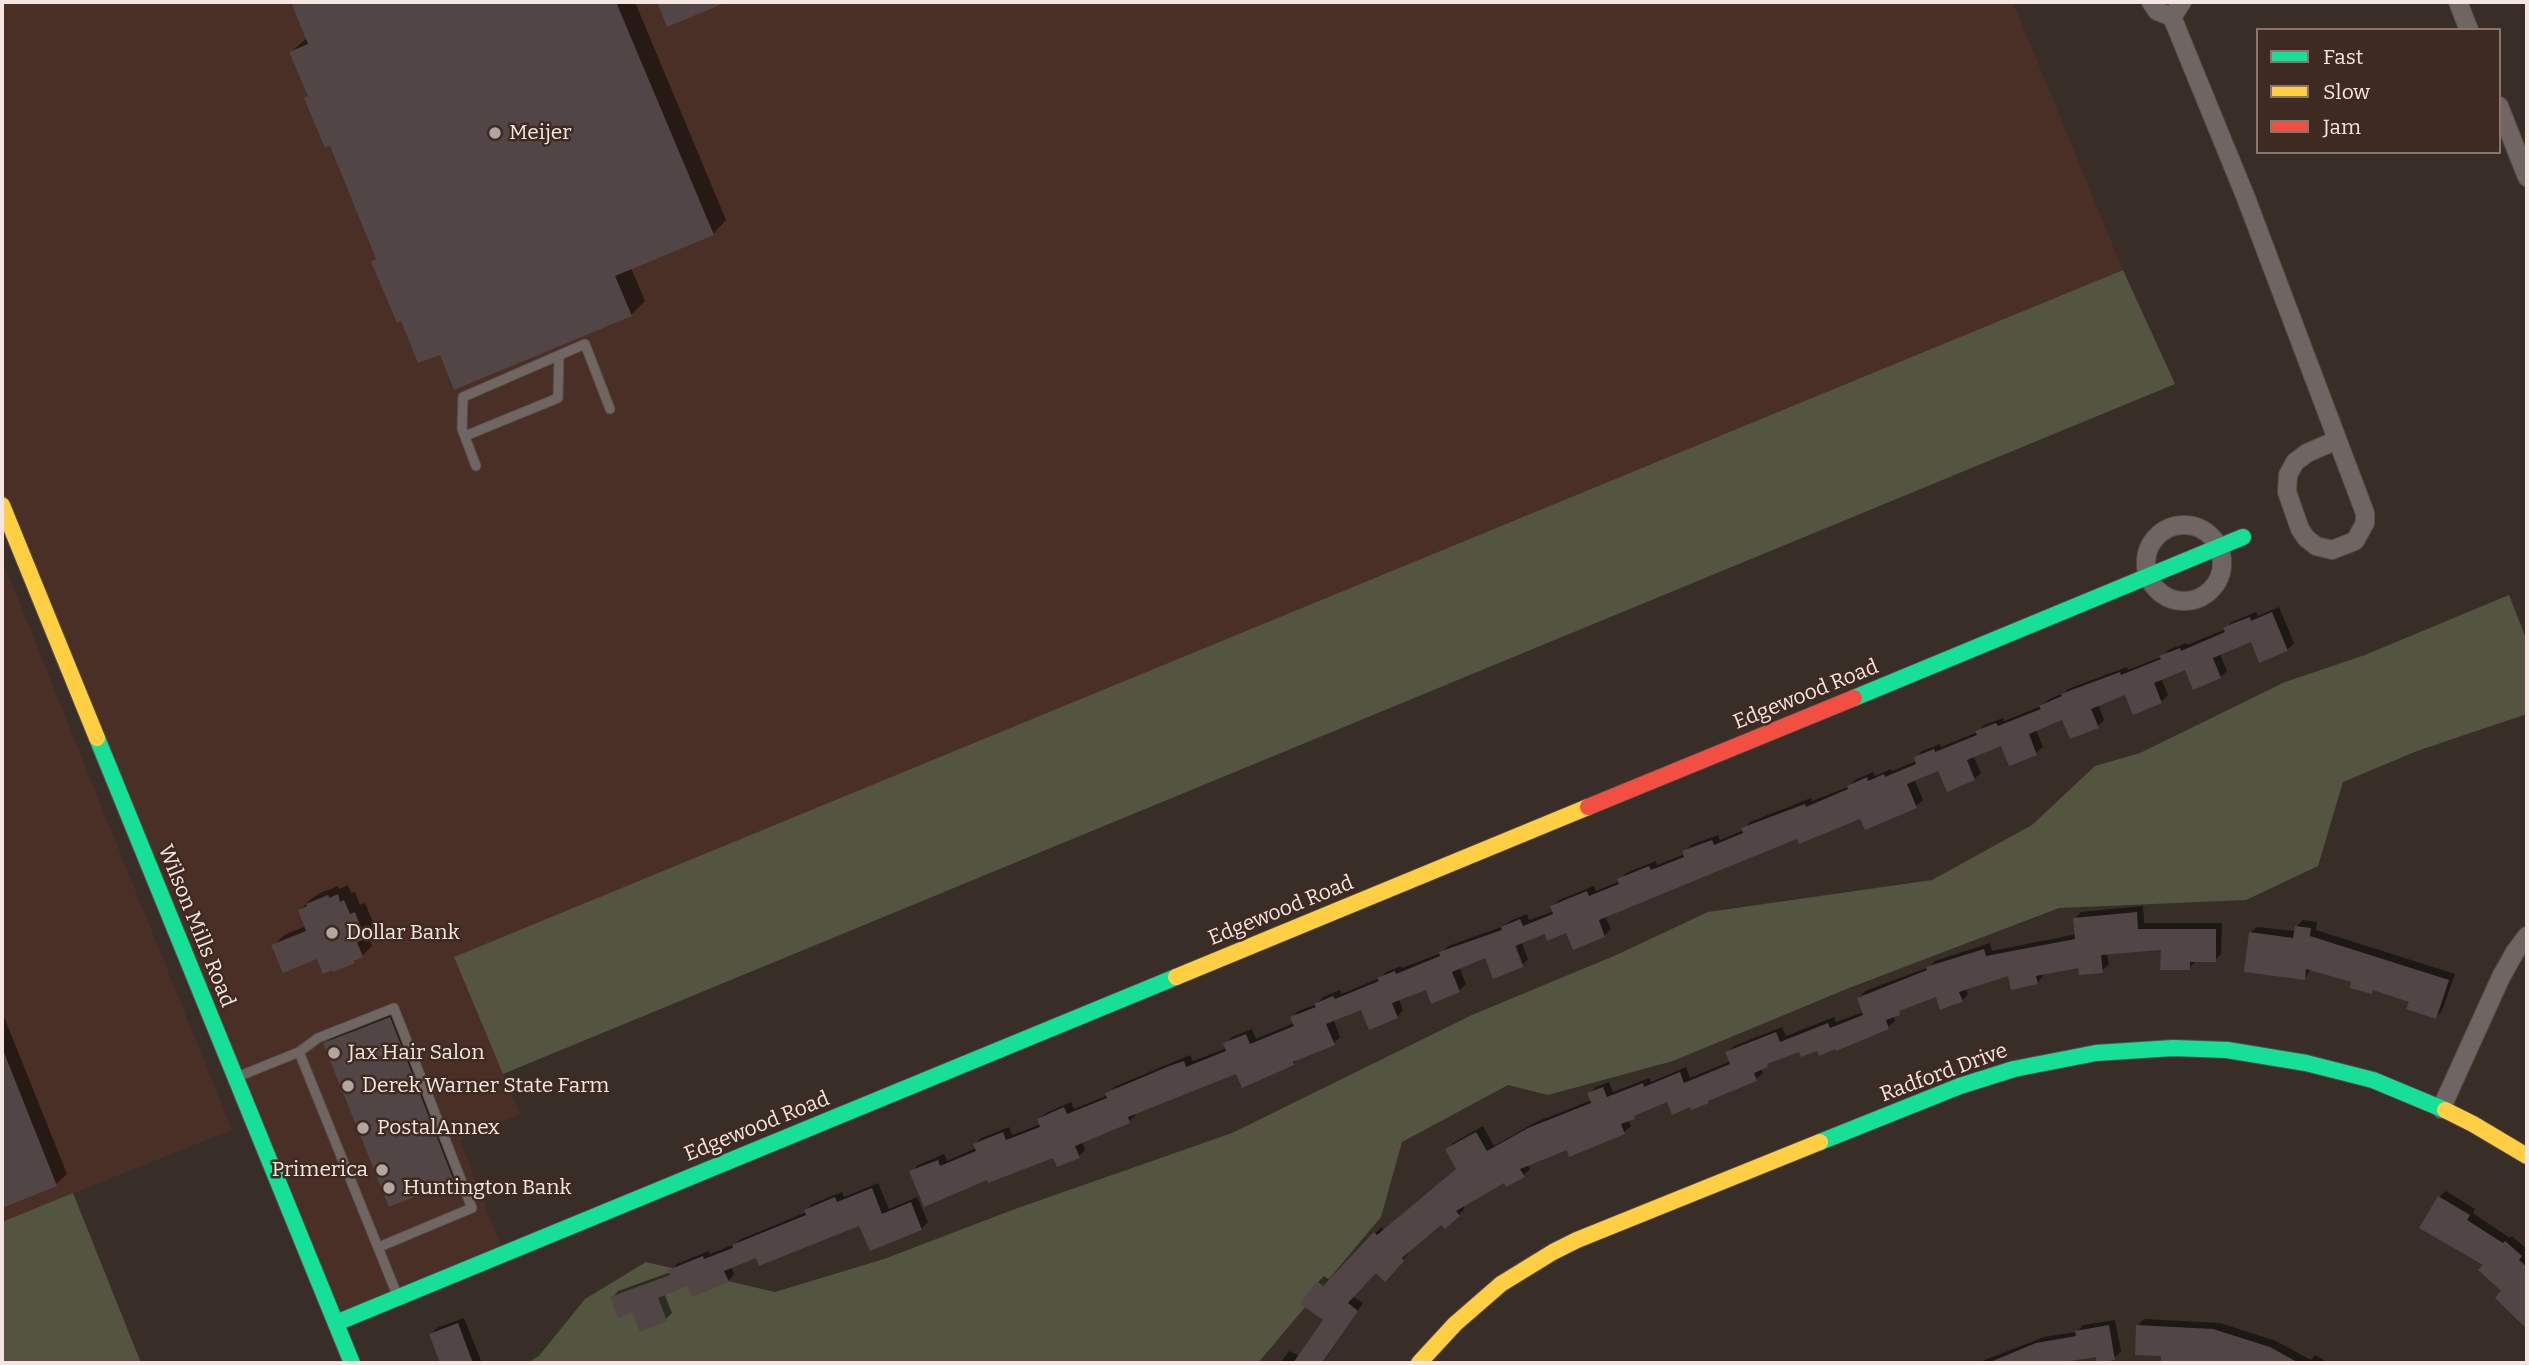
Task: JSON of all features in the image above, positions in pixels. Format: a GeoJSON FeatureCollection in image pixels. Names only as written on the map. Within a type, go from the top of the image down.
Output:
{"type":"FeatureCollection","features":[{"type":"Feature","properties":{"kind":"street"},"geometry":{"type":"LineString","coordinates":[[2151,2],[2157,11],[2177,9],[2365,513],[2365,523],[2355,541],[2332,550],[2316,546],[2306,538],[2300,529],[2287,492],[2287,483],[2295,462],[2307,453],[2337,440]]}},
{"type":"Feature","properties":{"kind":"street"},"geometry":{"type":"LineString","coordinates":[[2458,2],[2468,28]]}},
{"type":"Feature","properties":{"kind":"street"},"geometry":{"type":"LineString","coordinates":[[2501,111],[2527,177]]}},
{"type":"Feature","properties":{"kind":"street","name":"Wilson Mills Road"},"geometry":{"type":"LineString","coordinates":[[2,505],[352,1363]]}},
{"type":"Feature","properties":{"kind":"street"},"geometry":{"type":"LineString","coordinates":[[2184,524],[2202,529],[2219,547],[2222,559],[2220,576],[2214,587],[2199,598],[2188,601],[2170,598],[2155,588],[2148,576],[2146,560],[2149,548],[2156,537],[2172,527],[2184,524]]}},
{"type":"Feature","properties":{"kind":"street","name":"Edgewood Road"},"geometry":{"type":"LineString","coordinates":[[336,1323],[2243,537]]}},
{"type":"Feature","properties":{"kind":"street"},"geometry":{"type":"LineString","coordinates":[[2441,1109],[2501,977],[2527,936]]}},
{"type":"Feature","properties":{"kind":"street","name":"Radford Drive"},"geometry":{"type":"LineString","coordinates":[[1419,1363],[1478,1303],[1521,1270],[1553,1252],[1960,1086],[2038,1063],[2096,1053],[2136,1050],[2227,1050],[2284,1058],[2337,1070],[2408,1093],[2473,1124],[2527,1156]]}},
{"type":"Feature","properties":{"kind":"lane"},"geometry":{"type":"LineString","coordinates":[[476,466],[462,429],[463,397],[585,344],[610,409]]}},
{"type":"Feature","properties":{"kind":"lane"},"geometry":{"type":"LineString","coordinates":[[465,436],[558,398],[559,356]]}},
{"type":"Feature","properties":{"kind":"lane"},"geometry":{"type":"LineString","coordinates":[[235,1078],[299,1052],[318,1038],[394,1007],[472,1208],[379,1247]]}},
{"type":"Feature","properties":{"kind":"lane"},"geometry":{"type":"LineString","coordinates":[[299,1052],[398,1297]]}},
{"type":"Feature","properties":{"kind":"shaded area"},"geometry":{"type":"Polygon","coordinates":[[[2,2],[2013,2],[2123,270],[454,957],[520,1114],[460,1140],[504,1254],[336,1323],[2,504],[2,2]]]}},
{"type":"Feature","properties":{"kind":"shaded area"},"geometry":{"type":"Polygon","coordinates":[[[2,559],[232,1130],[2,1222],[2,559]]]}},
{"type":"Feature","properties":{"kind":"green space"},"geometry":{"type":"Polygon","coordinates":[[[2123,270],[2175,384],[503,1074],[454,957],[2123,270]]]}},
{"type":"Feature","properties":{"kind":"green space"},"geometry":{"type":"Polygon","coordinates":[[[2509,595],[2527,641],[2527,714],[2417,751],[2343,782],[2318,866],[2246,900],[2059,908],[1849,988],[1673,1061],[1548,1095],[1508,1085],[1402,1142],[1381,1217],[1258,1363],[527,1363],[539,1356],[585,1299],[646,1262],[775,1292],[884,1259],[1015,1209],[1232,1133],[1472,1015],[1614,956],[1708,912],[1932,880],[2032,825],[2095,766],[2140,753],[2285,682],[2365,655],[2509,595]]]}},
{"type":"Feature","properties":{"kind":"green space"},"geometry":{"type":"Polygon","coordinates":[[[73,1193],[141,1363],[2,1363],[2,1222],[73,1193]]]}},
{"type":"Feature","properties":{"kind":"building"},"geometry":{"type":"Polygon","coordinates":[[[291,2],[616,2],[714,235],[615,276],[632,316],[454,390],[440,355],[418,363],[401,321],[397,323],[371,262],[376,259],[330,146],[325,148],[304,98],[308,96],[289,52],[308,44],[291,2]]]}},
{"type":"Feature","properties":{"kind":"building"},"geometry":{"type":"Polygon","coordinates":[[[657,2],[727,2],[667,27],[657,2]]]}},
{"type":"Feature","properties":{"kind":"building"},"geometry":{"type":"Polygon","coordinates":[[[2272,612],[2288,651],[2259,663],[2251,642],[2213,658],[2221,678],[2193,690],[2185,670],[2154,683],[2162,703],[2133,715],[2125,695],[2091,709],[2099,728],[2070,739],[2062,720],[2029,734],[2037,755],[2009,766],[2001,746],[1967,760],[1975,780],[1947,792],[1938,771],[1907,784],[1917,808],[1865,830],[1860,819],[1799,844],[1797,839],[1599,920],[1605,937],[1573,950],[1566,933],[1547,941],[1545,934],[1515,946],[1523,967],[1493,979],[1485,958],[1452,972],[1460,992],[1431,1004],[1426,990],[1392,1003],[1398,1018],[1369,1030],[1361,1010],[1326,1024],[1335,1045],[1293,1062],[1294,1065],[1242,1088],[1236,1074],[1128,1117],[1130,1123],[1075,1146],[1080,1158],[1057,1167],[1053,1158],[988,1183],[987,1180],[924,1207],[909,1171],[938,1160],[940,1166],[976,1151],[973,1144],[1003,1132],[1006,1140],[1040,1127],[1037,1119],[1064,1107],[1067,1114],[1107,1098],[1105,1093],[1172,1065],[1184,1061],[1186,1067],[1226,1051],[1223,1043],[1246,1034],[1250,1044],[1294,1026],[1290,1017],[1316,1007],[1314,1004],[1333,996],[1335,999],[1379,981],[1377,978],[1395,971],[1396,974],[1440,956],[1439,952],[1502,930],[1501,927],[1520,919],[1523,926],[1553,914],[1550,906],[1587,891],[1589,896],[1619,884],[1617,879],[1649,866],[1651,870],[1684,857],[1682,851],[1712,840],[1714,845],[1743,833],[1741,828],[1805,804],[1806,807],[1848,789],[1847,786],[1867,777],[1868,781],[1884,774],[1885,777],[1916,764],[1914,757],[1934,749],[1935,752],[1977,735],[1975,731],[1996,723],[1998,726],[2041,709],[2039,706],[2062,696],[2061,694],[2120,672],[2121,675],[2161,659],[2159,656],[2180,648],[2181,651],[2225,632],[2223,628],[2234,623],[2250,617],[2251,621],[2272,612]]]}},
{"type":"Feature","properties":{"kind":"building","name":"Dollar Bank"},"geometry":{"type":"Polygon","coordinates":[[[338,894],[340,902],[344,900],[350,914],[355,912],[365,939],[357,942],[363,957],[354,961],[355,963],[323,974],[317,959],[283,973],[271,945],[306,931],[298,910],[328,895],[329,898],[338,894]]]}},
{"type":"Feature","properties":{"kind":"building"},"geometry":{"type":"Polygon","coordinates":[[[2137,912],[2138,929],[2216,929],[2216,962],[2190,962],[2190,970],[2160,970],[2161,950],[2101,955],[2103,973],[2079,975],[2078,968],[2036,976],[2038,984],[2011,990],[2008,976],[1959,992],[1963,1002],[1940,1010],[1936,997],[1899,1011],[1900,1015],[1886,1020],[1889,1029],[1836,1051],[1835,1049],[1819,1056],[1817,1051],[1801,1057],[1799,1052],[1767,1064],[1768,1067],[1754,1073],[1757,1081],[1691,1110],[1690,1107],[1672,1115],[1667,1102],[1634,1116],[1635,1119],[1621,1124],[1625,1134],[1569,1157],[1567,1150],[1520,1169],[1525,1177],[1506,1187],[1504,1183],[1456,1211],[1460,1216],[1445,1229],[1441,1225],[1402,1258],[1404,1261],[1385,1282],[1376,1273],[1348,1303],[1358,1311],[1322,1363],[1293,1363],[1323,1320],[1300,1304],[1317,1281],[1323,1286],[1374,1232],[1377,1235],[1456,1169],[1445,1149],[1476,1132],[1487,1151],[1528,1128],[1591,1103],[1587,1093],[1603,1087],[1607,1097],[1643,1083],[1644,1087],[1680,1072],[1684,1083],[1730,1064],[1725,1052],[1776,1032],[1780,1042],[1828,1023],[1830,1028],[1863,1015],[1857,998],[1927,970],[1926,967],[1984,949],[1986,956],[2075,939],[2073,918],[2137,912]]]}},
{"type":"Feature","properties":{"kind":"building"},"geometry":{"type":"Polygon","coordinates":[[[2295,926],[2311,928],[2310,936],[2449,980],[2436,1019],[2406,1009],[2409,1002],[2373,990],[2372,994],[2350,988],[2351,982],[2306,969],[2305,980],[2244,972],[2249,932],[2293,938],[2295,926]]]}},
{"type":"Feature","properties":{"kind":"building"},"geometry":{"type":"Polygon","coordinates":[[[390,1017],[454,1181],[389,1207],[323,1043],[390,1017]]]}},
{"type":"Feature","properties":{"kind":"building"},"geometry":{"type":"Polygon","coordinates":[[[2,1051],[57,1186],[2,1208],[2,1051]]]}},
{"type":"Feature","properties":{"kind":"building"},"geometry":{"type":"Polygon","coordinates":[[[872,1188],[882,1214],[911,1202],[922,1230],[870,1251],[859,1226],[759,1266],[756,1258],[724,1271],[729,1282],[692,1297],[687,1286],[658,1298],[667,1321],[640,1332],[632,1312],[618,1318],[610,1297],[670,1275],[668,1270],[703,1256],[704,1259],[733,1248],[732,1245],[806,1215],[804,1210],[835,1197],[837,1202],[872,1188]]]}},
{"type":"Feature","properties":{"kind":"building"},"geometry":{"type":"Polygon","coordinates":[[[2438,1196],[2470,1215],[2467,1220],[2503,1243],[2505,1241],[2522,1256],[2519,1260],[2527,1267],[2527,1329],[2495,1298],[2501,1291],[2478,1270],[2483,1265],[2419,1228],[2438,1196]]]}},
{"type":"Feature","properties":{"kind":"building"},"geometry":{"type":"Polygon","coordinates":[[[458,1323],[473,1363],[440,1363],[429,1334],[458,1323]]]}},
{"type":"Feature","properties":{"kind":"building"},"geometry":{"type":"Polygon","coordinates":[[[2109,1325],[2115,1360],[2096,1363],[2096,1357],[2057,1363],[1988,1363],[2036,1343],[2076,1336],[2075,1331],[2109,1325]]]}},
{"type":"Feature","properties":{"kind":"building"},"geometry":{"type":"Polygon","coordinates":[[[2136,1325],[2213,1329],[2270,1347],[2299,1363],[2161,1363],[2161,1356],[2135,1355],[2136,1325]]]}},
{"type":"Feature","properties":{"kind":"traffic: fast"},"geometry":{"type":"LineString","coordinates":[[1854,698],[2243,537]]}},
{"type":"Feature","properties":{"kind":"traffic: fast"},"geometry":{"type":"LineString","coordinates":[[97,738],[352,1363]]}},
{"type":"Feature","properties":{"kind":"traffic: fast"},"geometry":{"type":"LineString","coordinates":[[336,1323],[1176,977]]}},
{"type":"Feature","properties":{"kind":"traffic: fast"},"geometry":{"type":"LineString","coordinates":[[1820,1142],[1960,1086],[2014,1069],[2096,1053],[2173,1048],[2227,1050],[2306,1063],[2373,1080],[2445,1110]]}},
{"type":"Feature","properties":{"kind":"traffic: slow"},"geometry":{"type":"LineString","coordinates":[[2,505],[97,738]]}},
{"type":"Feature","properties":{"kind":"traffic: slow"},"geometry":{"type":"LineString","coordinates":[[1176,977],[1588,807]]}},
{"type":"Feature","properties":{"kind":"traffic: slow"},"geometry":{"type":"LineString","coordinates":[[2445,1110],[2527,1156]]}},
{"type":"Feature","properties":{"kind":"traffic: slow"},"geometry":{"type":"LineString","coordinates":[[1419,1363],[1455,1324],[1501,1284],[1553,1252],[1820,1142]]}},
{"type":"Feature","properties":{"kind":"traffic: jam"},"geometry":{"type":"LineString","coordinates":[[1588,807],[1854,698]]}},
{"type":"Feature","properties":{"kind":"place","name":"Meijer"},"geometry":{"type":"Point","coordinates":[495,133]}},
{"type":"Feature","properties":{"kind":"place","name":"Dollar Bank"},"geometry":{"type":"Point","coordinates":[332,933]}},
{"type":"Feature","properties":{"kind":"place","name":"Jax Hair Salon"},"geometry":{"type":"Point","coordinates":[334,1053]}},
{"type":"Feature","properties":{"kind":"place","name":"Derek Warner State Farm"},"geometry":{"type":"Point","coordinates":[348,1086]}},
{"type":"Feature","properties":{"kind":"place","name":"PostalAnnex"},"geometry":{"type":"Point","coordinates":[363,1128]}},
{"type":"Feature","properties":{"kind":"place","name":"Primerica"},"geometry":{"type":"Point","coordinates":[382,1170]}},
{"type":"Feature","properties":{"kind":"place","name":"Huntington Bank"},"geometry":{"type":"Point","coordinates":[389,1188]}}]}
